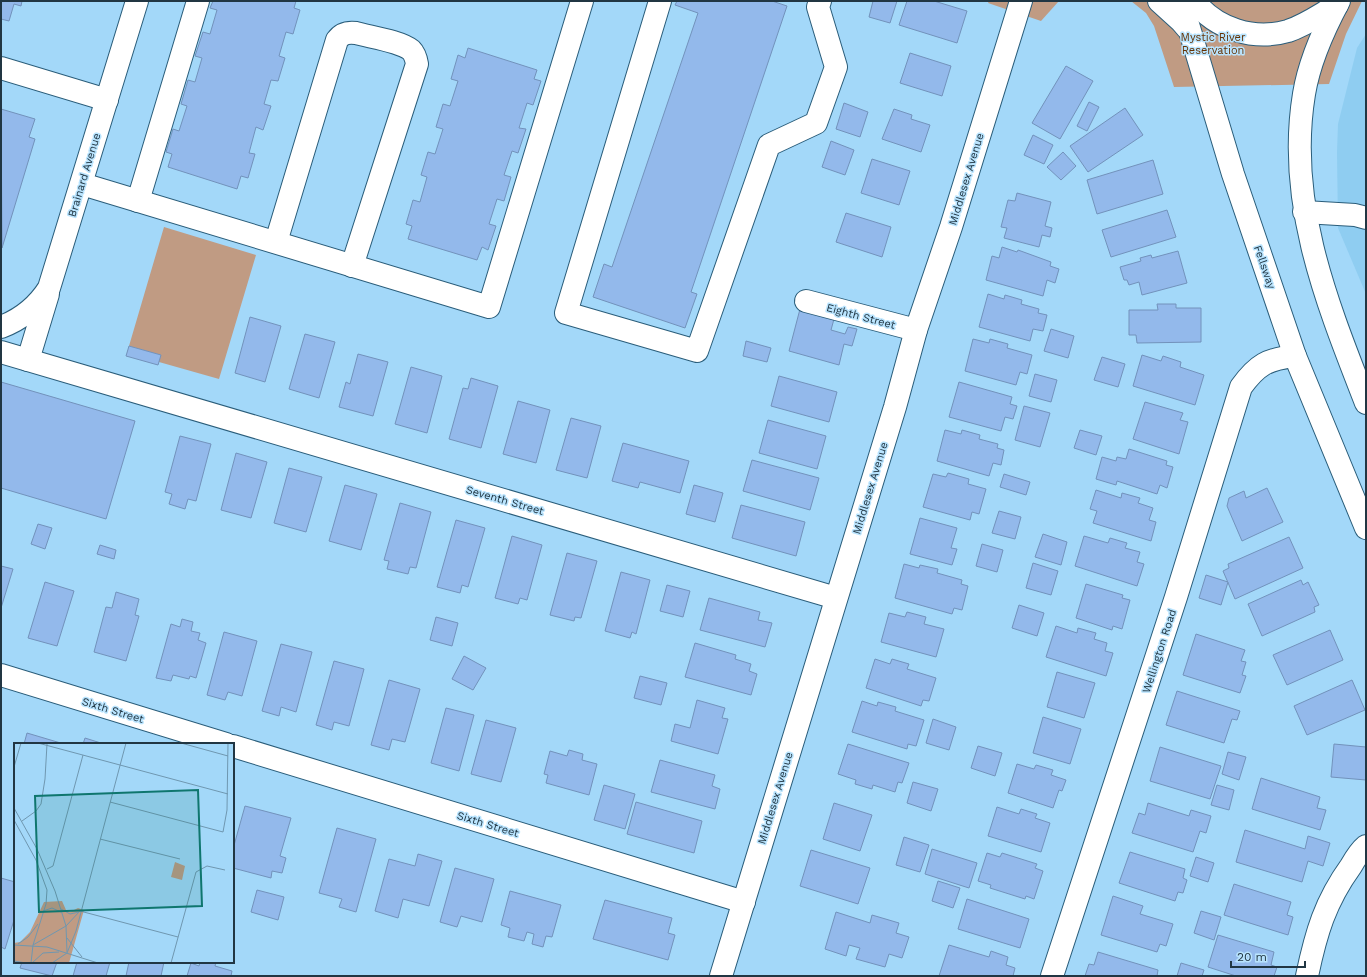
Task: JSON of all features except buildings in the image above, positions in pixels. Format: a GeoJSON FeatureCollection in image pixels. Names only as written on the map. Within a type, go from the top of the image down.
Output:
{"type":"FeatureCollection","features":[{"type":"Feature","properties":{"kind":"street","name":"Brainard Avenue"},"geometry":{"type":"LineString","coordinates":[[1,327],[21,317],[35,306],[48,288],[55,272],[137,1]]}},
{"type":"Feature","properties":{"kind":"street"},"geometry":{"type":"LineString","coordinates":[[138,201],[198,1]]}},
{"type":"Feature","properties":{"kind":"street"},"geometry":{"type":"LineString","coordinates":[[82,184],[489,307],[582,1]]}},
{"type":"Feature","properties":{"kind":"street"},"geometry":{"type":"LineString","coordinates":[[660,1],[566,313],[697,351],[769,144],[816,123],[836,67],[818,7],[820,1]]}},
{"type":"Feature","properties":{"kind":"street","name":"Middlesex Avenue"},"geometry":{"type":"LineString","coordinates":[[721,976],[916,330],[951,227],[1021,1]]}},
{"type":"Feature","properties":{"kind":"street"},"geometry":{"type":"LineString","coordinates":[[1159,1],[1181,21],[1191,35]]}},
{"type":"Feature","properties":{"kind":"street","name":"Fellsway"},"geometry":{"type":"LineString","coordinates":[[1181,1],[1233,174],[1294,356],[1366,528]]}},
{"type":"Feature","properties":{"kind":"street"},"geometry":{"type":"LineString","coordinates":[[1194,1],[1206,14],[1230,28],[1244,33],[1268,35],[1300,26],[1338,3]]}},
{"type":"Feature","properties":{"kind":"street"},"geometry":{"type":"LineString","coordinates":[[1338,3],[1326,27],[1304,94],[1299,153],[1300,183],[1304,212],[1321,278],[1340,337],[1366,403]]}},
{"type":"Feature","properties":{"kind":"street"},"geometry":{"type":"LineString","coordinates":[[276,242],[337,40],[340,35],[348,32],[356,33],[402,45],[411,50],[416,56],[417,64],[352,266]]}},
{"type":"Feature","properties":{"kind":"street"},"geometry":{"type":"LineString","coordinates":[[1,68],[107,100]]}},
{"type":"Feature","properties":{"kind":"street"},"geometry":{"type":"LineString","coordinates":[[1304,212],[1355,215],[1366,218]]}},
{"type":"Feature","properties":{"kind":"street"},"geometry":{"type":"LineString","coordinates":[[28,360],[55,272]]}},
{"type":"Feature","properties":{"kind":"street","name":"Eighth Street"},"geometry":{"type":"LineString","coordinates":[[806,301],[916,330]]}},
{"type":"Feature","properties":{"kind":"street","name":"Seventh Street"},"geometry":{"type":"LineString","coordinates":[[1,352],[836,598]]}},
{"type":"Feature","properties":{"kind":"street","name":"Wellington Road"},"geometry":{"type":"LineString","coordinates":[[1052,976],[1176,597],[1241,387],[1257,368],[1280,358],[1294,356]]}},
{"type":"Feature","properties":{"kind":"street","name":"Sixth Street"},"geometry":{"type":"LineString","coordinates":[[1,675],[223,743]]}},
{"type":"Feature","properties":{"kind":"street","name":"Sixth Street"},"geometry":{"type":"LineString","coordinates":[[234,746],[744,902]]}},
{"type":"Feature","properties":{"kind":"street"},"geometry":{"type":"LineString","coordinates":[[1307,976],[1313,948],[1325,908],[1342,877],[1366,846]]}},
{"type":"Feature","properties":{"kind":"shaded area"},"geometry":{"type":"Polygon","coordinates":[[[1366,34],[1366,294],[1338,228],[1337,152],[1338,124],[1357,48],[1366,34]]]}},
{"type":"Feature","properties":{"kind":"green space"},"geometry":{"type":"Polygon","coordinates":[[[989,1],[1059,1],[1041,21],[988,3],[989,1]]]}},
{"type":"Feature","properties":{"kind":"green space","name":"Mystic River Reservation"},"geometry":{"type":"Polygon","coordinates":[[[1131,1],[1362,1],[1346,34],[1329,84],[1174,87],[1154,26],[1146,13],[1131,1]]]}},
{"type":"Feature","properties":{"kind":"green space"},"geometry":{"type":"Polygon","coordinates":[[[164,227],[256,255],[219,379],[159,362],[160,355],[129,346],[164,227]]]}}]}
